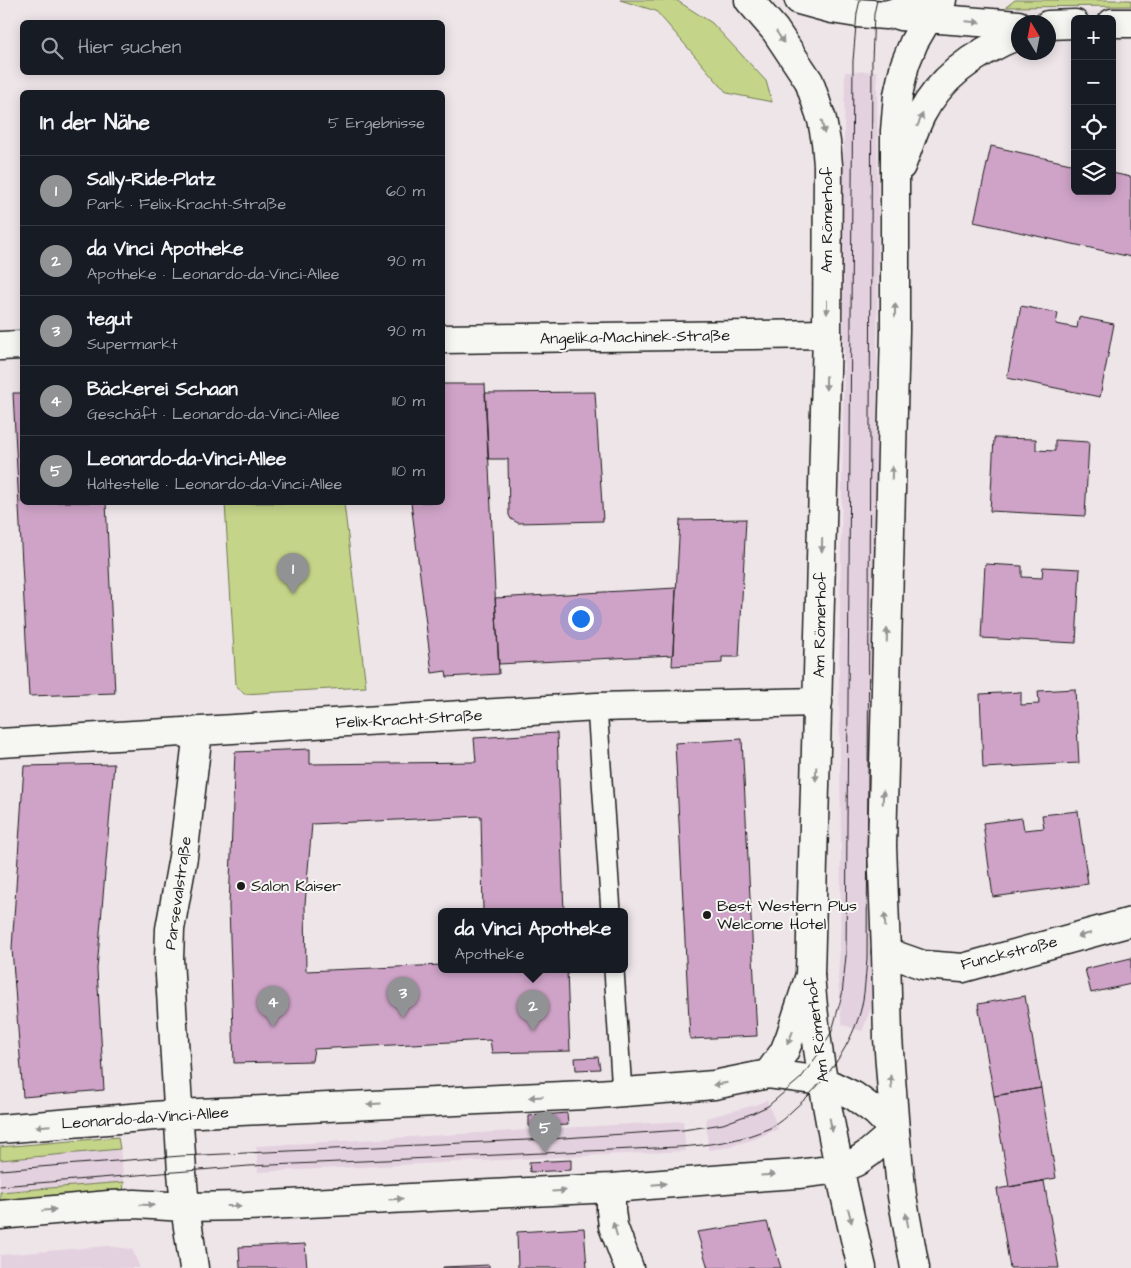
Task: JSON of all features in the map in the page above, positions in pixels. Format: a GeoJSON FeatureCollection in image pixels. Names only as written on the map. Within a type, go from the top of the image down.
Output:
{"type":"FeatureCollection","features":[{"type":"Feature","properties":{"kind":"street","name":"Am Römerhof"},"geometry":{"type":"LineString","coordinates":[[749,0],[775,30],[808,81],[822,120],[826,142],[828,165],[827,334],[810,975],[823,1081],[839,1169],[862,1268]]}},
{"type":"Feature","properties":{"kind":"street"},"geometry":{"type":"LineString","coordinates":[[799,0],[832,9],[886,15],[920,5],[933,6],[1011,23]]}},
{"type":"Feature","properties":{"kind":"street"},"geometry":{"type":"LineString","coordinates":[[915,1268],[902,1196],[895,1131],[888,1038],[882,846],[895,340],[895,131],[898,95],[905,64],[933,6]]}},
{"type":"Feature","properties":{"kind":"street"},"geometry":{"type":"LineString","coordinates":[[1116,23],[1131,23]]}},
{"type":"Feature","properties":{"kind":"street"},"geometry":{"type":"LineString","coordinates":[[1056,25],[1071,24]]}},
{"type":"Feature","properties":{"kind":"street"},"geometry":{"type":"LineString","coordinates":[[895,181],[921,115],[933,94],[963,65],[982,52],[1011,38]]}},
{"type":"Feature","properties":{"kind":"street","name":"Angelika-Machinek-Straße"},"geometry":{"type":"LineString","coordinates":[[445,339],[827,334]]}},
{"type":"Feature","properties":{"kind":"street"},"geometry":{"type":"LineString","coordinates":[[0,346],[20,345]]}},
{"type":"Feature","properties":{"kind":"street","name":"Felix-Kracht-Straße"},"geometry":{"type":"LineString","coordinates":[[0,743],[597,707],[818,702]]}},
{"type":"Feature","properties":{"kind":"street","name":"Parsevalstraße"},"geometry":{"type":"LineString","coordinates":[[194,1268],[185,1207],[169,960],[170,929],[184,857],[198,732]]}},
{"type":"Feature","properties":{"kind":"street","name":"Funckstraße"},"geometry":{"type":"LineString","coordinates":[[886,952],[923,965],[963,968],[1131,922]]}},
{"type":"Feature","properties":{"kind":"street"},"geometry":{"type":"LineString","coordinates":[[768,1074],[784,1052],[810,975]]}},
{"type":"Feature","properties":{"kind":"street","name":"Leonardo-da-Vinci-Allee"},"geometry":{"type":"LineString","coordinates":[[0,1130],[178,1114],[585,1095],[714,1085],[768,1074],[823,1081],[854,1096],[876,1112],[895,1131]]}},
{"type":"Feature","properties":{"kind":"street"},"geometry":{"type":"LineString","coordinates":[[0,1215],[109,1205],[246,1206],[611,1188],[798,1174],[839,1169],[856,1162],[895,1131]]}},
{"type":"Feature","properties":{"kind":"street"},"geometry":{"type":"LineString","coordinates":[[611,1188],[613,1226],[629,1268]]}},
{"type":"Feature","properties":{"kind":"lane"},"geometry":{"type":"LineString","coordinates":[[597,707],[610,908]]}},
{"type":"Feature","properties":{"kind":"lane"},"geometry":{"type":"LineString","coordinates":[[614,973],[622,1092]]}},
{"type":"Feature","properties":{"kind":"shaded area"},"geometry":{"type":"Polygon","coordinates":[[[877,71],[878,221],[873,949],[871,1009],[862,1031],[843,1025],[838,979],[841,847],[839,674],[844,360],[843,201],[845,72],[877,71]]]}},
{"type":"Feature","properties":{"kind":"shaded area"},"geometry":{"type":"Polygon","coordinates":[[[767,1100],[778,1129],[752,1140],[724,1148],[708,1150],[706,1118],[767,1100]]]}},
{"type":"Feature","properties":{"kind":"shaded area"},"geometry":{"type":"Polygon","coordinates":[[[683,1121],[686,1151],[258,1172],[256,1146],[683,1121]]]}},
{"type":"Feature","properties":{"kind":"shaded area"},"geometry":{"type":"Polygon","coordinates":[[[120,1149],[124,1182],[0,1192],[0,1160],[120,1149]]]}},
{"type":"Feature","properties":{"kind":"shaded area"},"geometry":{"type":"Polygon","coordinates":[[[107,1246],[132,1249],[140,1268],[0,1268],[0,1255],[107,1246]]]}},
{"type":"Feature","properties":{"kind":"green space"},"geometry":{"type":"Polygon","coordinates":[[[620,0],[676,0],[712,23],[766,81],[772,102],[727,93],[656,11],[620,0]]]}},
{"type":"Feature","properties":{"kind":"green space"},"geometry":{"type":"Polygon","coordinates":[[[1015,0],[1131,0],[1131,6],[1006,7],[1015,0]]]}},
{"type":"Feature","properties":{"kind":"green space"},"geometry":{"type":"Polygon","coordinates":[[[225,505],[344,505],[366,687],[244,694],[236,685],[225,505]]]}},
{"type":"Feature","properties":{"kind":"green space"},"geometry":{"type":"Polygon","coordinates":[[[118,1137],[120,1149],[0,1160],[0,1147],[118,1137]]]}},
{"type":"Feature","properties":{"kind":"green space"},"geometry":{"type":"Polygon","coordinates":[[[124,1182],[123,1194],[0,1205],[0,1192],[124,1182]]]}},
{"type":"Feature","properties":{"kind":"building"},"geometry":{"type":"Polygon","coordinates":[[[991,146],[1071,164],[1071,195],[1116,195],[1116,174],[1131,177],[1131,257],[974,222],[991,146]]]}},
{"type":"Feature","properties":{"kind":"building"},"geometry":{"type":"Polygon","coordinates":[[[1021,306],[1058,313],[1056,324],[1077,328],[1079,317],[1114,324],[1100,397],[1007,378],[1021,306]]]}},
{"type":"Feature","properties":{"kind":"building"},"geometry":{"type":"Polygon","coordinates":[[[445,384],[485,384],[499,674],[447,677],[446,671],[432,673],[411,505],[445,505],[445,384]]]}},
{"type":"Feature","properties":{"kind":"building"},"geometry":{"type":"Polygon","coordinates":[[[595,392],[603,521],[518,523],[511,519],[509,515],[508,459],[488,459],[485,393],[595,392]]]}},
{"type":"Feature","properties":{"kind":"building"},"geometry":{"type":"Polygon","coordinates":[[[13,393],[20,393],[20,505],[106,505],[115,693],[29,696],[13,393]]]}},
{"type":"Feature","properties":{"kind":"building"},"geometry":{"type":"Polygon","coordinates":[[[994,438],[1036,439],[1036,450],[1055,451],[1055,440],[1089,442],[1085,516],[990,511],[994,438]]]}},
{"type":"Feature","properties":{"kind":"building"},"geometry":{"type":"Polygon","coordinates":[[[746,519],[739,657],[722,657],[722,663],[672,666],[680,520],[746,519]]]}},
{"type":"Feature","properties":{"kind":"building"},"geometry":{"type":"Polygon","coordinates":[[[985,564],[1022,566],[1022,577],[1042,578],[1043,567],[1080,569],[1076,643],[981,638],[985,564]]]}},
{"type":"Feature","properties":{"kind":"building"},"geometry":{"type":"Polygon","coordinates":[[[676,588],[673,655],[499,664],[495,598],[676,588]]]}},
{"type":"Feature","properties":{"kind":"building"},"geometry":{"type":"Polygon","coordinates":[[[1075,689],[1079,763],[983,768],[980,694],[1021,692],[1021,705],[1039,704],[1038,691],[1075,689]]]}},
{"type":"Feature","properties":{"kind":"building"},"geometry":{"type":"Polygon","coordinates":[[[557,733],[564,908],[483,908],[481,816],[312,824],[305,904],[306,971],[438,965],[438,973],[567,973],[570,1051],[492,1053],[490,1040],[314,1049],[312,1061],[234,1063],[229,906],[235,752],[310,749],[310,764],[476,762],[474,738],[557,733]]]}},
{"type":"Feature","properties":{"kind":"building"},"geometry":{"type":"Polygon","coordinates":[[[742,739],[757,1036],[690,1039],[675,743],[742,739]]]}},
{"type":"Feature","properties":{"kind":"building"},"geometry":{"type":"Polygon","coordinates":[[[114,764],[97,969],[104,1090],[23,1097],[12,948],[24,766],[114,764]]]}},
{"type":"Feature","properties":{"kind":"building"},"geometry":{"type":"Polygon","coordinates":[[[1078,811],[1088,884],[993,897],[983,823],[1022,818],[1024,830],[1044,828],[1042,815],[1078,811]]]}},
{"type":"Feature","properties":{"kind":"building"},"geometry":{"type":"Polygon","coordinates":[[[1131,958],[1131,984],[1091,993],[1085,969],[1131,958]]]}},
{"type":"Feature","properties":{"kind":"building"},"geometry":{"type":"Polygon","coordinates":[[[1025,996],[1041,1088],[994,1096],[978,1004],[1025,996]]]}},
{"type":"Feature","properties":{"kind":"building"},"geometry":{"type":"Polygon","coordinates":[[[598,1057],[600,1069],[576,1070],[575,1058],[598,1057]]]}},
{"type":"Feature","properties":{"kind":"building"},"geometry":{"type":"Polygon","coordinates":[[[1041,1088],[1056,1178],[1009,1187],[994,1096],[1041,1088]]]}},
{"type":"Feature","properties":{"kind":"building"},"geometry":{"type":"Polygon","coordinates":[[[567,1113],[568,1125],[529,1127],[529,1116],[567,1113]]]}},
{"type":"Feature","properties":{"kind":"building"},"geometry":{"type":"Polygon","coordinates":[[[571,1160],[571,1170],[530,1172],[529,1162],[571,1160]]]}},
{"type":"Feature","properties":{"kind":"building"},"geometry":{"type":"Polygon","coordinates":[[[1044,1181],[1059,1268],[1010,1268],[997,1189],[1044,1181]]]}},
{"type":"Feature","properties":{"kind":"building"},"geometry":{"type":"Polygon","coordinates":[[[767,1222],[781,1268],[708,1268],[697,1232],[767,1222]]]}},
{"type":"Feature","properties":{"kind":"building"},"geometry":{"type":"Polygon","coordinates":[[[584,1228],[587,1268],[518,1268],[517,1232],[584,1228]]]}},
{"type":"Feature","properties":{"kind":"building"},"geometry":{"type":"Polygon","coordinates":[[[305,1244],[307,1268],[240,1268],[239,1247],[305,1244]]]}},
{"type":"Feature","properties":{"kind":"building"},"geometry":{"type":"Polygon","coordinates":[[[489,1265],[489,1268],[443,1268],[443,1267],[489,1265]]]}},
{"type":"Feature","properties":{"kind":"tram line"},"geometry":{"type":"LineString","coordinates":[[0,1170],[181,1156],[549,1139],[683,1130],[723,1124],[753,1113],[768,1106],[801,1078],[832,1031],[842,995],[846,956],[853,61],[860,0]]}},
{"type":"Feature","properties":{"kind":"tram line"},"geometry":{"type":"LineString","coordinates":[[0,1186],[249,1166],[714,1144],[748,1136],[770,1128],[786,1117],[805,1099],[834,1065],[849,1040],[860,1013],[867,960],[872,61],[874,14],[877,0]]}},
{"type":"Feature","properties":{"kind":"place","name":"Sally-Ride-Platz"},"geometry":{"type":"Point","coordinates":[293,594]}},
{"type":"Feature","properties":{"kind":"place","name":"Salon Kaiser"},"geometry":{"type":"Point","coordinates":[241,886]}},
{"type":"Feature","properties":{"kind":"place","name":"Best Western Plus Welcome Hotel"},"geometry":{"type":"Point","coordinates":[707,915]}},
{"type":"Feature","properties":{"kind":"place","name":"tegut"},"geometry":{"type":"Point","coordinates":[403,1018]}},
{"type":"Feature","properties":{"kind":"place","name":"Bäckerei Schaan"},"geometry":{"type":"Point","coordinates":[273,1027]}},
{"type":"Feature","properties":{"kind":"place","name":"da Vinci Apotheke"},"geometry":{"type":"Point","coordinates":[533,1031]}},
{"type":"Feature","properties":{"kind":"place","name":"Leonardo-da-Vinci-Allee"},"geometry":{"type":"Point","coordinates":[545,1153]}}]}
